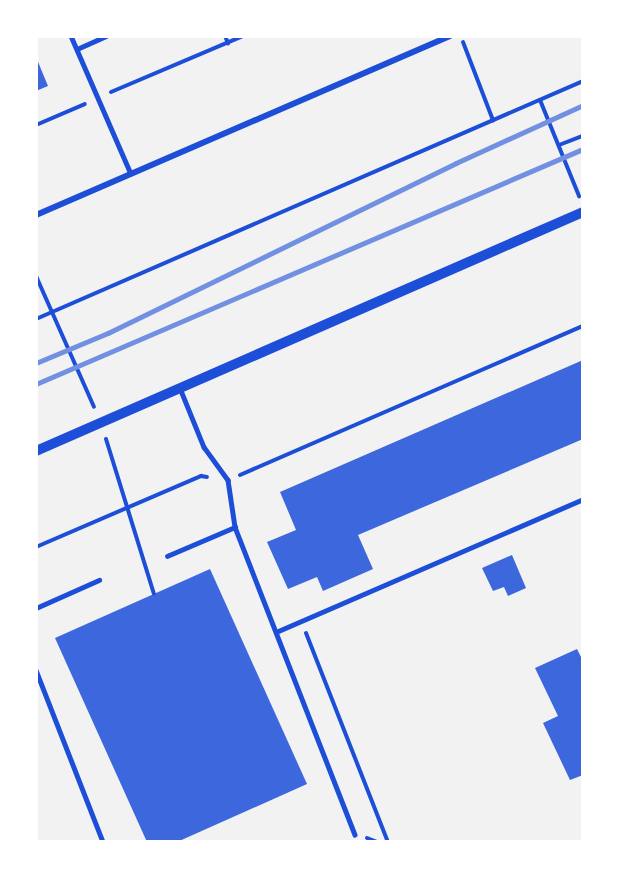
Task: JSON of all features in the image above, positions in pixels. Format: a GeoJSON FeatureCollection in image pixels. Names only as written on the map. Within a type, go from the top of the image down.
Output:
{"type":"FeatureCollection","features":[{"type":"Feature","properties":{"kind":"street"},"geometry":{"type":"LineString","coordinates":[[36,215],[450,36]]}},
{"type":"Feature","properties":{"kind":"street"},"geometry":{"type":"LineString","coordinates":[[36,451],[583,212]]}},
{"type":"Feature","properties":{"kind":"lane"},"geometry":{"type":"LineString","coordinates":[[71,36],[131,174]]}},
{"type":"Feature","properties":{"kind":"lane"},"geometry":{"type":"LineString","coordinates":[[77,49],[106,36]]}},
{"type":"Feature","properties":{"kind":"lane"},"geometry":{"type":"LineString","coordinates":[[180,388],[204,447],[228,480],[235,527],[355,834]]}},
{"type":"Feature","properties":{"kind":"lane"},"geometry":{"type":"LineString","coordinates":[[276,632],[583,499]]}},
{"type":"Feature","properties":{"kind":"lane"},"geometry":{"type":"LineString","coordinates":[[167,556],[235,527]]}},
{"type":"Feature","properties":{"kind":"lane"},"geometry":{"type":"LineString","coordinates":[[36,608],[99,580]]}},
{"type":"Feature","properties":{"kind":"lane"},"geometry":{"type":"LineString","coordinates":[[36,670],[103,842]]}},
{"type":"Feature","properties":{"kind":"path"},"geometry":{"type":"LineString","coordinates":[[225,36],[228,43]]}},
{"type":"Feature","properties":{"kind":"path"},"geometry":{"type":"LineString","coordinates":[[36,125],[243,36]]}},
{"type":"Feature","properties":{"kind":"path"},"geometry":{"type":"LineString","coordinates":[[460,36],[493,120]]}},
{"type":"Feature","properties":{"kind":"path"},"geometry":{"type":"LineString","coordinates":[[36,319],[583,81]]}},
{"type":"Feature","properties":{"kind":"path"},"geometry":{"type":"LineString","coordinates":[[540,100],[583,205]]}},
{"type":"Feature","properties":{"kind":"path"},"geometry":{"type":"LineString","coordinates":[[559,146],[583,136]]}},
{"type":"Feature","properties":{"kind":"path"},"geometry":{"type":"LineString","coordinates":[[36,276],[101,423],[154,594]]}},
{"type":"Feature","properties":{"kind":"path"},"geometry":{"type":"LineString","coordinates":[[36,547],[129,509],[201,476],[228,480],[583,326]]}},
{"type":"Feature","properties":{"kind":"path"},"geometry":{"type":"LineString","coordinates":[[301,622],[388,842]]}},
{"type":"Feature","properties":{"kind":"building"},"geometry":{"type":"Polygon","coordinates":[[[36,57],[48,86],[36,91],[36,57]]]}},
{"type":"Feature","properties":{"kind":"building"},"geometry":{"type":"Polygon","coordinates":[[[583,360],[583,439],[358,535],[373,569],[323,591],[317,577],[288,589],[267,542],[296,530],[280,492],[583,360]]]}},
{"type":"Feature","properties":{"kind":"building"},"geometry":{"type":"Polygon","coordinates":[[[512,555],[526,588],[508,596],[504,587],[493,591],[482,568],[512,555]]]}},
{"type":"Feature","properties":{"kind":"building"},"geometry":{"type":"Polygon","coordinates":[[[210,569],[307,784],[177,842],[147,842],[55,638],[210,569]]]}},
{"type":"Feature","properties":{"kind":"building"},"geometry":{"type":"Polygon","coordinates":[[[577,649],[583,661],[583,775],[570,780],[543,723],[558,716],[535,668],[577,649]]]}},
{"type":"Feature","properties":{"kind":"railway"},"geometry":{"type":"LineString","coordinates":[[36,363],[108,333],[456,163],[583,105]]}},
{"type":"Feature","properties":{"kind":"railway"},"geometry":{"type":"LineString","coordinates":[[36,384],[583,149]]}}]}
